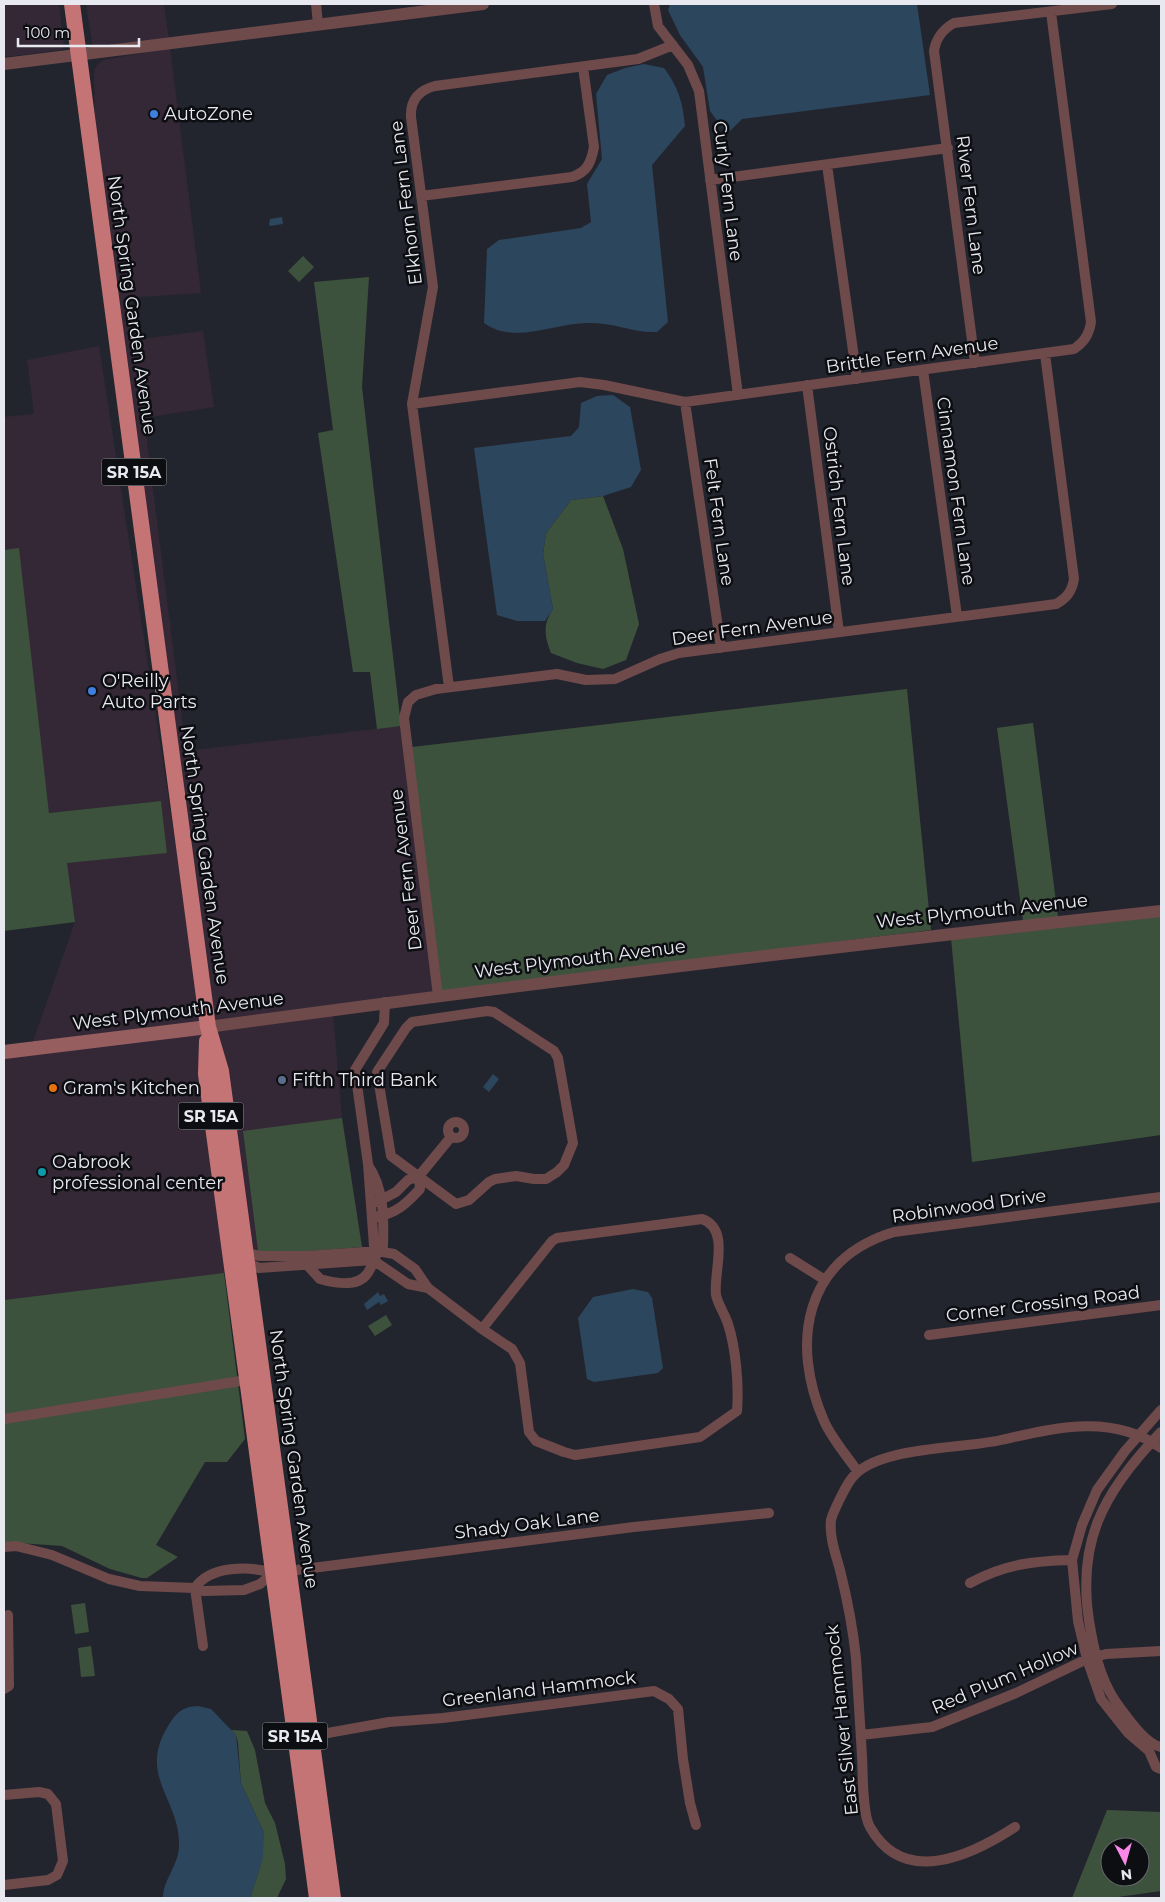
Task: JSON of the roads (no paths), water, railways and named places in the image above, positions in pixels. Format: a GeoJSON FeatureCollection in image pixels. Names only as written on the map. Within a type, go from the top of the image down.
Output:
{"type":"FeatureCollection","features":[{"type":"Feature","properties":{"kind":"highway","name":"North Spring Garden Avenue"},"geometry":{"type":"LineString","coordinates":[[72,4],[208,1027],[221,1071],[241,1259],[247,1380],[312,1736],[333,1898]]}},
{"type":"Feature","properties":{"kind":"highway","name":"North Spring Garden Avenue"},"geometry":{"type":"LineString","coordinates":[[208,1027],[206,1074],[228,1239],[241,1259],[240,1269],[250,1287],[317,1898]]}},
{"type":"Feature","properties":{"kind":"main road","name":"West Plymouth Avenue"},"geometry":{"type":"LineString","coordinates":[[4,1052],[208,1027]]}},
{"type":"Feature","properties":{"kind":"street"},"geometry":{"type":"LineString","coordinates":[[316,4],[318,24]]}},
{"type":"Feature","properties":{"kind":"street"},"geometry":{"type":"LineString","coordinates":[[4,64],[483,4]]}},
{"type":"Feature","properties":{"kind":"street","name":"Curly Fern Lane"},"geometry":{"type":"LineString","coordinates":[[654,4],[658,26],[688,64],[696,81],[738,395]]}},
{"type":"Feature","properties":{"kind":"street"},"geometry":{"type":"LineString","coordinates":[[1051,12],[1112,4]]}},
{"type":"Feature","properties":{"kind":"street","name":"River Fern Lane"},"geometry":{"type":"LineString","coordinates":[[975,363],[934,51],[941,34],[954,23],[1051,12]]}},
{"type":"Feature","properties":{"kind":"street","name":"Brittle Fern Avenue"},"geometry":{"type":"LineString","coordinates":[[412,404],[580,382],[604,385],[685,402],[1074,349],[1082,344],[1089,334],[1091,322],[1051,12]]}},
{"type":"Feature","properties":{"kind":"street","name":"Elkhorn Fern Lane"},"geometry":{"type":"LineString","coordinates":[[449,687],[412,404],[433,287],[411,110],[414,99],[419,93],[435,86],[638,60],[673,44]]}},
{"type":"Feature","properties":{"kind":"street"},"geometry":{"type":"LineString","coordinates":[[421,196],[572,177],[582,174],[592,160],[594,148],[583,67]]}},
{"type":"Feature","properties":{"kind":"street"},"geometry":{"type":"LineString","coordinates":[[710,180],[948,148]]}},
{"type":"Feature","properties":{"kind":"street"},"geometry":{"type":"LineString","coordinates":[[827,165],[857,379]]}},
{"type":"Feature","properties":{"kind":"street","name":"Deer Fern Avenue"},"geometry":{"type":"LineString","coordinates":[[438,996],[404,718],[408,702],[416,695],[449,687],[557,674],[586,680],[615,679],[660,659],[721,648],[1056,604],[1068,594],[1073,587],[1074,579],[1045,354]]}},
{"type":"Feature","properties":{"kind":"street","name":"Cinnamon Fern Lane"},"geometry":{"type":"LineString","coordinates":[[923,370],[957,616]]}},
{"type":"Feature","properties":{"kind":"street","name":"Ostrich Fern Lane"},"geometry":{"type":"LineString","coordinates":[[807,385],[839,632]]}},
{"type":"Feature","properties":{"kind":"street","name":"Felt Fern Lane"},"geometry":{"type":"LineString","coordinates":[[685,402],[721,648]]}},
{"type":"Feature","properties":{"kind":"street","name":"West Plymouth Avenue"},"geometry":{"type":"LineString","coordinates":[[208,1027],[385,1002],[912,937],[1161,911]]}},
{"type":"Feature","properties":{"kind":"street"},"geometry":{"type":"LineString","coordinates":[[307,1261],[320,1279],[353,1282],[367,1274],[375,1256],[377,1178],[368,1164],[355,1070],[358,1062],[384,1023],[385,1002]]}},
{"type":"Feature","properties":{"kind":"street"},"geometry":{"type":"LineString","coordinates":[[487,1011],[494,1012],[554,1051],[558,1058],[573,1143],[568,1158],[557,1172],[541,1180],[522,1176],[495,1179],[469,1200],[456,1204],[419,1176],[394,1161],[388,1152],[377,1072],[412,1022],[487,1011]]}},
{"type":"Feature","properties":{"kind":"street"},"geometry":{"type":"LineString","coordinates":[[376,1202],[393,1194],[408,1180],[419,1176],[451,1137]]}},
{"type":"Feature","properties":{"kind":"street"},"geometry":{"type":"LineString","coordinates":[[377,1216],[400,1209],[420,1189],[419,1176]]}},
{"type":"Feature","properties":{"kind":"street"},"geometry":{"type":"LineString","coordinates":[[393,1194],[400,1209]]}},
{"type":"Feature","properties":{"kind":"street","name":"Robinwood Drive"},"geometry":{"type":"LineString","coordinates":[[858,1472],[825,1422],[808,1369],[807,1330],[814,1300],[825,1280],[849,1255],[875,1238],[894,1232],[1161,1197]]}},
{"type":"Feature","properties":{"kind":"street"},"geometry":{"type":"LineString","coordinates":[[241,1259],[259,1268],[307,1261],[394,1254],[415,1269],[428,1288],[482,1329],[512,1348],[520,1363],[529,1432],[536,1441],[564,1452],[575,1454],[700,1437],[737,1411],[739,1389],[728,1324],[716,1296],[718,1246],[715,1230],[708,1221],[702,1218],[557,1238],[552,1241],[482,1329]]}},
{"type":"Feature","properties":{"kind":"street"},"geometry":{"type":"LineString","coordinates":[[375,1256],[391,1273],[408,1284],[428,1288]]}},
{"type":"Feature","properties":{"kind":"street"},"geometry":{"type":"LineString","coordinates":[[790,1258],[825,1280]]}},
{"type":"Feature","properties":{"kind":"street"},"geometry":{"type":"LineString","coordinates":[[391,1273],[401,1259]]}},
{"type":"Feature","properties":{"kind":"street","name":"Corner Crossing Road"},"geometry":{"type":"LineString","coordinates":[[929,1335],[1161,1305]]}},
{"type":"Feature","properties":{"kind":"street"},"geometry":{"type":"LineString","coordinates":[[4,1419],[247,1380]]}},
{"type":"Feature","properties":{"kind":"street"},"geometry":{"type":"LineString","coordinates":[[1161,1410],[1140,1436],[1124,1451],[1097,1490],[1082,1525],[1072,1560],[1078,1621],[1091,1658],[1101,1699],[1128,1733],[1149,1751],[1156,1767],[1161,1769]]}},
{"type":"Feature","properties":{"kind":"street","name":"East Silver Hammock"},"geometry":{"type":"LineString","coordinates":[[1015,1826],[993,1841],[957,1858],[927,1863],[908,1858],[888,1849],[869,1826],[864,1801],[855,1652],[840,1571],[833,1545],[831,1520],[851,1479],[858,1472],[890,1456],[912,1451],[988,1444],[1070,1426],[1089,1425],[1140,1436],[1152,1441],[1161,1448]]}},
{"type":"Feature","properties":{"kind":"street"},"geometry":{"type":"LineString","coordinates":[[1161,1432],[1134,1460],[1108,1497],[1093,1534],[1086,1562],[1084,1585],[1091,1658],[1115,1701],[1152,1743],[1161,1747]]}},
{"type":"Feature","properties":{"kind":"street","name":"Shady Oak Lane"},"geometry":{"type":"LineString","coordinates":[[281,1572],[634,1527],[768,1513]]}},
{"type":"Feature","properties":{"kind":"street"},"geometry":{"type":"LineString","coordinates":[[4,1547],[16,1546],[52,1555],[109,1580],[140,1586],[195,1588],[204,1591],[244,1590],[260,1584],[281,1572]]}},
{"type":"Feature","properties":{"kind":"street"},"geometry":{"type":"LineString","coordinates":[[970,1582],[993,1570],[1032,1561],[1072,1560]]}},
{"type":"Feature","properties":{"kind":"street"},"geometry":{"type":"LineString","coordinates":[[202,1646],[195,1588],[200,1580],[224,1572],[256,1568],[281,1572]]}},
{"type":"Feature","properties":{"kind":"street"},"geometry":{"type":"LineString","coordinates":[[224,1572],[228,1591]]}},
{"type":"Feature","properties":{"kind":"street"},"geometry":{"type":"LineString","coordinates":[[4,1689],[9,1686],[11,1674],[8,1615]]}},
{"type":"Feature","properties":{"kind":"street","name":"Red Plum Hollow"},"geometry":{"type":"LineString","coordinates":[[861,1735],[932,1727],[1016,1693],[1091,1658],[1106,1654],[1161,1651]]}},
{"type":"Feature","properties":{"kind":"street","name":"Greenland Hammock"},"geometry":{"type":"LineString","coordinates":[[312,1736],[389,1722],[443,1718],[654,1691],[669,1699],[678,1709],[684,1768],[696,1825]]}},
{"type":"Feature","properties":{"kind":"street"},"geometry":{"type":"LineString","coordinates":[[4,1796],[39,1792],[48,1794],[56,1804],[63,1862],[57,1875],[48,1880],[4,1885]]}},
{"type":"Feature","properties":{"kind":"water"},"geometry":{"type":"Polygon","coordinates":[[[670,4],[917,4],[930,95],[742,119],[727,134],[710,111],[703,67],[680,35],[668,10],[670,4]]]}},
{"type":"Feature","properties":{"kind":"water"},"geometry":{"type":"Polygon","coordinates":[[[644,64],[664,68],[673,81],[683,110],[685,126],[652,165],[668,322],[657,332],[592,323],[578,323],[523,333],[496,330],[484,323],[487,249],[499,240],[581,228],[591,222],[587,184],[602,159],[596,94],[607,75],[625,68],[644,64]]]}},
{"type":"Feature","properties":{"kind":"water"},"geometry":{"type":"Polygon","coordinates":[[[282,217],[283,224],[270,226],[270,219],[282,217]]]}},
{"type":"Feature","properties":{"kind":"water"},"geometry":{"type":"Polygon","coordinates":[[[613,395],[630,407],[641,470],[631,487],[603,496],[571,500],[546,533],[543,554],[553,609],[545,621],[517,621],[497,615],[474,448],[571,436],[579,427],[581,403],[597,396],[613,395]]]}},
{"type":"Feature","properties":{"kind":"water"},"geometry":{"type":"Polygon","coordinates":[[[493,1074],[499,1079],[489,1092],[483,1087],[493,1074]]]}},
{"type":"Feature","properties":{"kind":"water"},"geometry":{"type":"Polygon","coordinates":[[[633,1289],[648,1292],[652,1298],[663,1368],[658,1373],[594,1382],[587,1379],[578,1318],[593,1297],[633,1289]]]}},
{"type":"Feature","properties":{"kind":"water"},"geometry":{"type":"Polygon","coordinates":[[[378,1292],[380,1296],[384,1294],[388,1301],[381,1305],[379,1302],[367,1310],[364,1304],[378,1292]]]}},
{"type":"Feature","properties":{"kind":"water"},"geometry":{"type":"Polygon","coordinates":[[[198,1706],[211,1709],[236,1735],[241,1783],[264,1833],[263,1858],[252,1892],[252,1898],[163,1898],[165,1885],[176,1860],[179,1847],[178,1830],[158,1774],[157,1760],[160,1744],[174,1717],[184,1709],[198,1706]]]}},
{"type":"Feature","properties":{"kind":"place","name":"AutoZone"},"geometry":{"type":"Point","coordinates":[154,114]}},
{"type":"Feature","properties":{"kind":"place","name":"O'Reilly Auto Parts"},"geometry":{"type":"Point","coordinates":[92,691]}},
{"type":"Feature","properties":{"kind":"place","name":"Fifth Third Bank"},"geometry":{"type":"Point","coordinates":[282,1080]}},
{"type":"Feature","properties":{"kind":"place","name":"Gram's Kitchen"},"geometry":{"type":"Point","coordinates":[53,1088]}},
{"type":"Feature","properties":{"kind":"place","name":"Oabrook professional center"},"geometry":{"type":"Point","coordinates":[42,1172]}}]}
